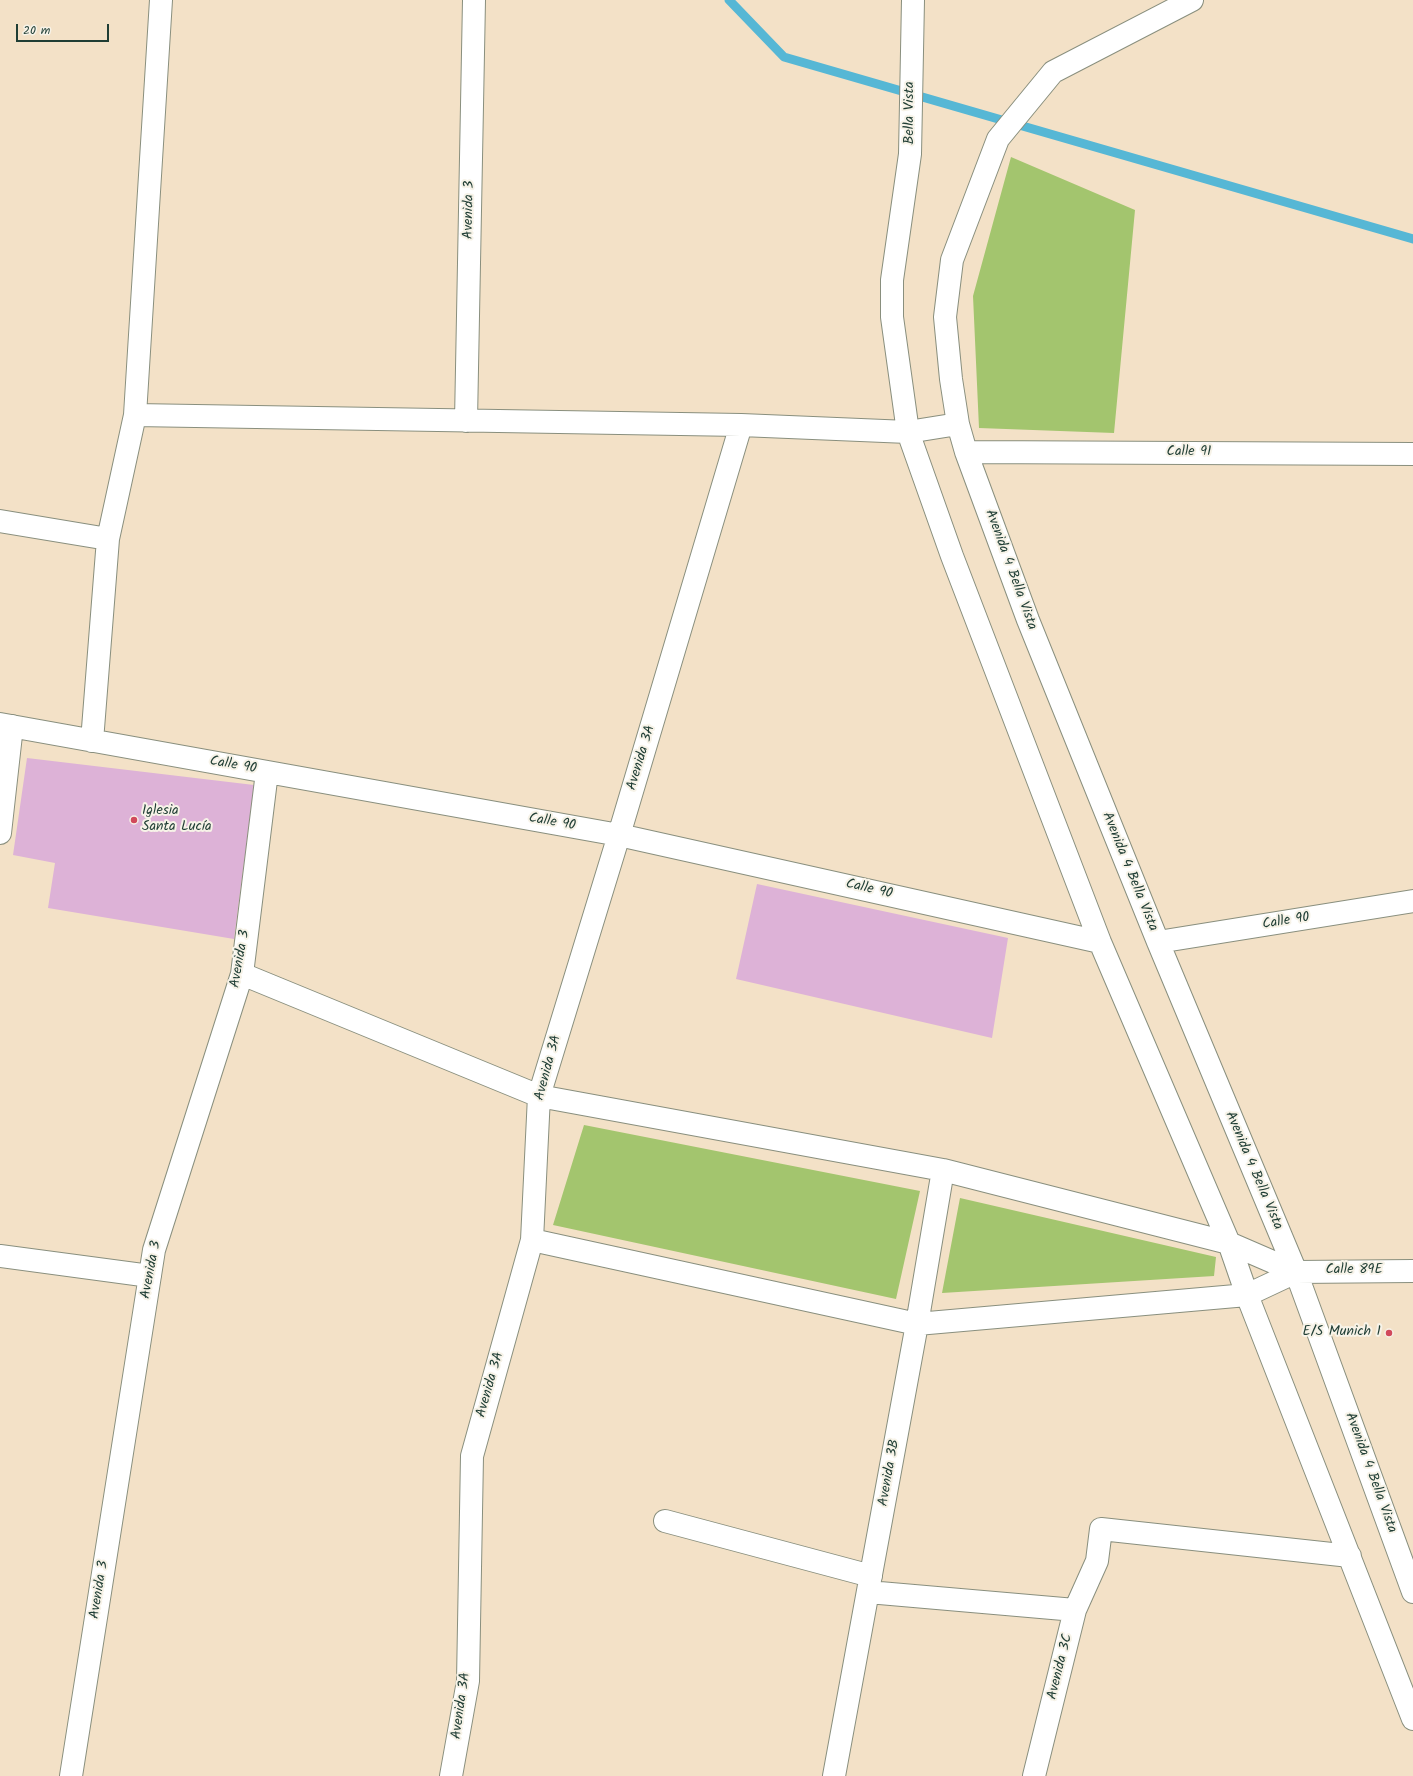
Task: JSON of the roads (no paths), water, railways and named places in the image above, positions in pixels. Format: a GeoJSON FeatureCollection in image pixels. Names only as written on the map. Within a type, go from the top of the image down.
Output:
{"type":"FeatureCollection","features":[{"type":"Feature","properties":{"kind":"street"},"geometry":{"type":"LineString","coordinates":[[92,741],[108,539],[135,415],[161,0]]}},
{"type":"Feature","properties":{"kind":"street","name":"Avenida 3"},"geometry":{"type":"LineString","coordinates":[[466,421],[474,0]]}},
{"type":"Feature","properties":{"kind":"street","name":"Bella Vista"},"geometry":{"type":"LineString","coordinates":[[908,432],[892,309],[892,280],[910,154],[913,0]]}},
{"type":"Feature","properties":{"kind":"street"},"geometry":{"type":"LineString","coordinates":[[1155,10],[1192,0]]}},
{"type":"Feature","properties":{"kind":"street","name":"Avenida 4 Bella Vista"},"geometry":{"type":"LineString","coordinates":[[1155,10],[1053,72],[998,139],[952,260],[945,317],[950,379],[958,424],[966,452],[1028,620],[1158,942],[1296,1272],[1413,1592]]}},
{"type":"Feature","properties":{"kind":"street"},"geometry":{"type":"LineString","coordinates":[[135,415],[741,425],[908,432],[958,424]]}},
{"type":"Feature","properties":{"kind":"street","name":"Avenida 3A"},"geometry":{"type":"LineString","coordinates":[[451,1776],[468,1681],[472,1456],[532,1240],[539,1096],[619,835],[741,425]]}},
{"type":"Feature","properties":{"kind":"street"},"geometry":{"type":"LineString","coordinates":[[908,432],[952,556],[1100,942],[1229,1243],[1247,1295],[1413,1719]]}},
{"type":"Feature","properties":{"kind":"street","name":"Calle 91"},"geometry":{"type":"LineString","coordinates":[[966,452],[1413,454]]}},
{"type":"Feature","properties":{"kind":"street"},"geometry":{"type":"LineString","coordinates":[[0,521],[108,539]]}},
{"type":"Feature","properties":{"kind":"street"},"geometry":{"type":"LineString","coordinates":[[0,832],[6,725]]}},
{"type":"Feature","properties":{"kind":"street","name":"Calle 90"},"geometry":{"type":"LineString","coordinates":[[6,725],[619,835],[1100,942]]}},
{"type":"Feature","properties":{"kind":"street","name":"Avenida 3"},"geometry":{"type":"LineString","coordinates":[[71,1776],[154,1250],[242,974],[267,772]]}},
{"type":"Feature","properties":{"kind":"street","name":"Calle 90"},"geometry":{"type":"LineString","coordinates":[[1158,942],[1413,901]]}},
{"type":"Feature","properties":{"kind":"street"},"geometry":{"type":"LineString","coordinates":[[242,974],[539,1096],[943,1170],[1229,1243],[1296,1272]]}},
{"type":"Feature","properties":{"kind":"street","name":"Avenida 3B"},"geometry":{"type":"LineString","coordinates":[[834,1776],[917,1324],[943,1170]]}},
{"type":"Feature","properties":{"kind":"street"},"geometry":{"type":"LineString","coordinates":[[532,1240],[917,1324],[1247,1295],[1296,1272]]}},
{"type":"Feature","properties":{"kind":"street"},"geometry":{"type":"LineString","coordinates":[[0,1256],[150,1276]]}},
{"type":"Feature","properties":{"kind":"street","name":"Calle 89E"},"geometry":{"type":"LineString","coordinates":[[1296,1272],[1413,1271]]}},
{"type":"Feature","properties":{"kind":"street"},"geometry":{"type":"LineString","coordinates":[[666,1521],[870,1584],[1075,1610]]}},
{"type":"Feature","properties":{"kind":"street","name":"Avenida 3C"},"geometry":{"type":"LineString","coordinates":[[1034,1776],[1075,1610],[1097,1561],[1101,1529],[1350,1556]]}},
{"type":"Feature","properties":{"kind":"waterway"},"geometry":{"type":"LineString","coordinates":[[729,0],[784,57],[1413,239]]}},
{"type":"Feature","properties":{"kind":"place","name":"Iglesia Santa Lucía"},"geometry":{"type":"Point","coordinates":[134,820]}},
{"type":"Feature","properties":{"kind":"place","name":"E/S Munich 1"},"geometry":{"type":"Point","coordinates":[1389,1333]}}]}
